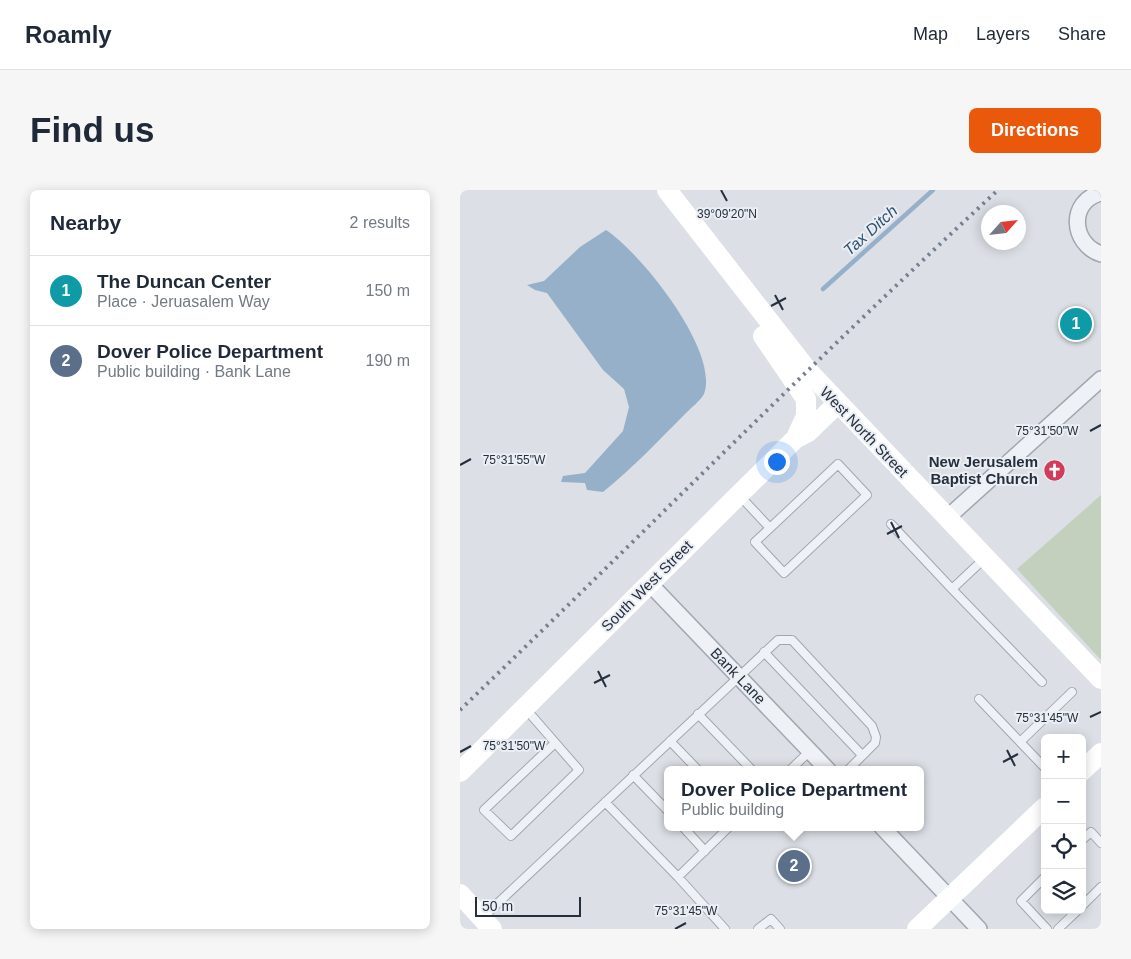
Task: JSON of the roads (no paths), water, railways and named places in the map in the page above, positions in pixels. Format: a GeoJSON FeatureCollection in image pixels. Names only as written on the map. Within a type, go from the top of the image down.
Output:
{"type":"FeatureCollection","features":[{"type":"Feature","properties":{"kind":"main road","name":"West North Street"},"geometry":{"type":"LineString","coordinates":[[666,190],[808,372],[1101,679]]}},
{"type":"Feature","properties":{"kind":"main road"},"geometry":{"type":"LineString","coordinates":[[718,258],[753,320],[805,394],[806,416],[795,439]]}},
{"type":"Feature","properties":{"kind":"main road","name":"South West Street"},"geometry":{"type":"LineString","coordinates":[[460,772],[795,439],[808,432],[837,404]]}},
{"type":"Feature","properties":{"kind":"main road"},"geometry":{"type":"LineString","coordinates":[[1086,767],[1101,753]]}},
{"type":"Feature","properties":{"kind":"main road"},"geometry":{"type":"LineString","coordinates":[[916,929],[1041,810]]}},
{"type":"Feature","properties":{"kind":"main road"},"geometry":{"type":"LineString","coordinates":[[460,894],[487,923]]}},
{"type":"Feature","properties":{"kind":"street"},"geometry":{"type":"LineString","coordinates":[[1101,193],[1089,198],[1079,210],[1077,222],[1079,237],[1089,249],[1101,254]]}},
{"type":"Feature","properties":{"kind":"street"},"geometry":{"type":"LineString","coordinates":[[947,518],[1101,379]]}},
{"type":"Feature","properties":{"kind":"street","name":"Bank Lane"},"geometry":{"type":"LineString","coordinates":[[649,583],[824,766]]}},
{"type":"Feature","properties":{"kind":"street"},"geometry":{"type":"LineString","coordinates":[[886,831],[980,929]]}},
{"type":"Feature","properties":{"kind":"lane"},"geometry":{"type":"LineString","coordinates":[[838,464],[867,495],[784,573],[755,542],[770,528],[838,464]]}},
{"type":"Feature","properties":{"kind":"lane"},"geometry":{"type":"LineString","coordinates":[[739,495],[770,528]]}},
{"type":"Feature","properties":{"kind":"lane"},"geometry":{"type":"LineString","coordinates":[[891,524],[1042,682]]}},
{"type":"Feature","properties":{"kind":"lane"},"geometry":{"type":"LineString","coordinates":[[952,589],[986,558]]}},
{"type":"Feature","properties":{"kind":"lane"},"geometry":{"type":"LineString","coordinates":[[487,923],[605,802],[778,640],[792,640],[872,726],[876,737],[875,743],[852,766]]}},
{"type":"Feature","properties":{"kind":"lane"},"geometry":{"type":"LineString","coordinates":[[764,652],[862,756]]}},
{"type":"Feature","properties":{"kind":"lane"},"geometry":{"type":"LineString","coordinates":[[1020,742],[1072,692]]}},
{"type":"Feature","properties":{"kind":"lane"},"geometry":{"type":"LineString","coordinates":[[979,699],[1041,764]]}},
{"type":"Feature","properties":{"kind":"lane"},"geometry":{"type":"LineString","coordinates":[[525,708],[579,770],[511,836],[484,810],[555,743]]}},
{"type":"Feature","properties":{"kind":"lane"},"geometry":{"type":"LineString","coordinates":[[698,714],[748,766]]}},
{"type":"Feature","properties":{"kind":"lane"},"geometry":{"type":"LineString","coordinates":[[670,741],[694,766]]}},
{"type":"Feature","properties":{"kind":"lane"},"geometry":{"type":"LineString","coordinates":[[794,766],[810,751]]}},
{"type":"Feature","properties":{"kind":"lane"},"geometry":{"type":"LineString","coordinates":[[633,775],[664,807]]}},
{"type":"Feature","properties":{"kind":"lane"},"geometry":{"type":"LineString","coordinates":[[605,802],[678,877],[725,929]]}},
{"type":"Feature","properties":{"kind":"lane"},"geometry":{"type":"LineString","coordinates":[[687,831],[705,851]]}},
{"type":"Feature","properties":{"kind":"lane"},"geometry":{"type":"LineString","coordinates":[[678,877],[725,831]]}},
{"type":"Feature","properties":{"kind":"lane"},"geometry":{"type":"LineString","coordinates":[[1086,836],[1091,832],[1101,843]]}},
{"type":"Feature","properties":{"kind":"lane"},"geometry":{"type":"LineString","coordinates":[[1041,881],[1021,901],[1047,929]]}},
{"type":"Feature","properties":{"kind":"lane"},"geometry":{"type":"LineString","coordinates":[[1086,902],[1101,887]]}},
{"type":"Feature","properties":{"kind":"lane"},"geometry":{"type":"LineString","coordinates":[[1058,929],[1074,914]]}},
{"type":"Feature","properties":{"kind":"lane"},"geometry":{"type":"LineString","coordinates":[[758,929],[771,919],[780,929]]}},
{"type":"Feature","properties":{"kind":"water"},"geometry":{"type":"Polygon","coordinates":[[[606,230],[638,259],[674,304],[689,329],[700,353],[706,376],[704,394],[701,399],[635,464],[603,492],[587,490],[585,483],[561,482],[563,476],[585,473],[623,431],[629,407],[624,389],[603,370],[547,293],[535,290],[527,285],[544,281],[580,247],[606,230]]]}},
{"type":"Feature","properties":{"kind":"waterway","name":"Tax Ditch"},"geometry":{"type":"LineString","coordinates":[[823,289],[933,190]]}},
{"type":"Feature","properties":{"kind":"railway"},"geometry":{"type":"LineString","coordinates":[[460,710],[795,383],[998,190]]}},
{"type":"Feature","properties":{"kind":"place","name":"The Duncan Center"},"geometry":{"type":"Point","coordinates":[1076,324]}},
{"type":"Feature","properties":{"kind":"place","name":"New Jerusalem Baptist Church"},"geometry":{"type":"Point","coordinates":[1054,471]}},
{"type":"Feature","properties":{"kind":"place","name":"Dover Police Department"},"geometry":{"type":"Point","coordinates":[794,866]}}]}
